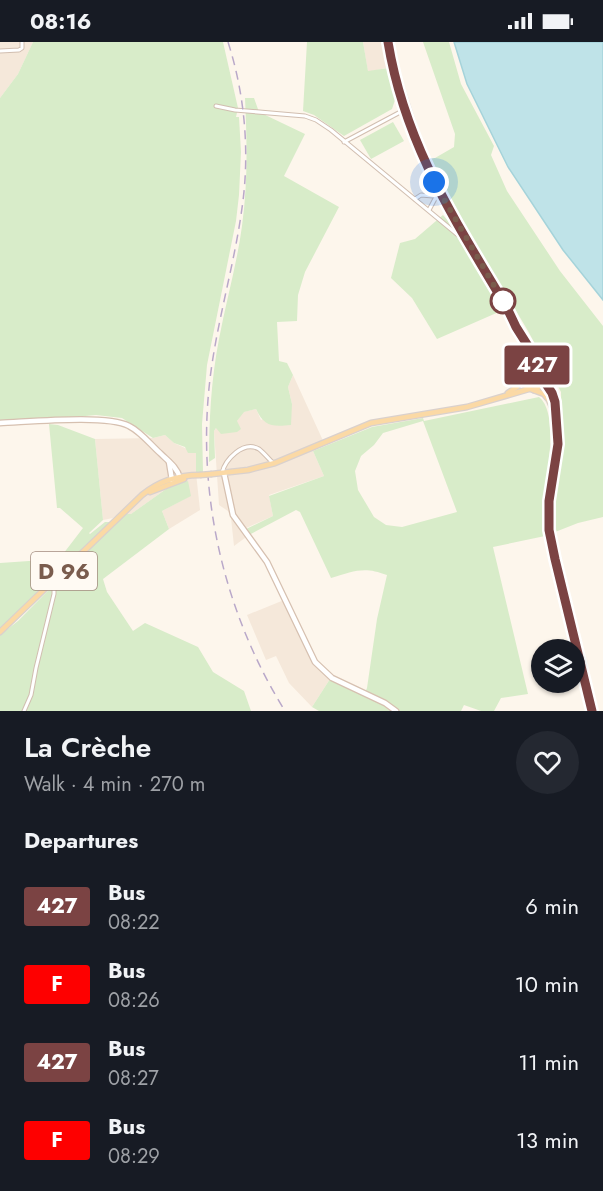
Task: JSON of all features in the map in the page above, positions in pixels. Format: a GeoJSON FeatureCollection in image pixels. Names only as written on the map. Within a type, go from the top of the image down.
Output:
{"type":"FeatureCollection","features":[{"type":"Feature","properties":{"kind":"main road"},"geometry":{"type":"LineString","coordinates":[[389,42],[406,109],[421,154],[439,194],[507,308],[527,352],[521,380],[524,386],[547,396],[553,409],[555,435],[548,518],[551,544],[592,711]]}},
{"type":"Feature","properties":{"kind":"main road"},"geometry":{"type":"LineString","coordinates":[[516,327],[526,342],[532,358],[545,373],[545,381],[554,398],[558,426],[558,450],[551,484]]}},
{"type":"Feature","properties":{"kind":"main road"},"geometry":{"type":"LineString","coordinates":[[525,368],[530,365],[538,366]]}},
{"type":"Feature","properties":{"kind":"main road","name":"D 96"},"geometry":{"type":"LineString","coordinates":[[478,404],[510,392],[521,380]]}},
{"type":"Feature","properties":{"kind":"main road"},"geometry":{"type":"LineString","coordinates":[[532,389],[541,387],[545,381]]}},
{"type":"Feature","properties":{"kind":"main road","name":"D 96"},"geometry":{"type":"LineString","coordinates":[[0,632],[128,508],[172,481],[200,475],[252,470],[274,464],[371,423],[478,404],[532,389]]}},
{"type":"Feature","properties":{"kind":"street"},"geometry":{"type":"LineString","coordinates":[[0,51],[20,50],[22,42]]}},
{"type":"Feature","properties":{"kind":"street"},"geometry":{"type":"LineString","coordinates":[[216,106],[235,110],[308,116],[322,124],[458,235],[465,236]]}},
{"type":"Feature","properties":{"kind":"street"},"geometry":{"type":"LineString","coordinates":[[344,142],[406,109]]}},
{"type":"Feature","properties":{"kind":"street"},"geometry":{"type":"LineString","coordinates":[[416,199],[421,195],[439,194]]}},
{"type":"Feature","properties":{"kind":"street"},"geometry":{"type":"LineString","coordinates":[[429,210],[439,194]]}},
{"type":"Feature","properties":{"kind":"street"},"geometry":{"type":"LineString","coordinates":[[0,423],[110,420],[130,426],[177,470],[180,478]]}},
{"type":"Feature","properties":{"kind":"street"},"geometry":{"type":"LineString","coordinates":[[274,464],[257,449],[248,448],[228,459],[223,473],[232,515],[269,566],[315,662],[332,678],[396,711]]}},
{"type":"Feature","properties":{"kind":"street"},"geometry":{"type":"LineString","coordinates":[[169,462],[172,481]]}},
{"type":"Feature","properties":{"kind":"street"},"geometry":{"type":"LineString","coordinates":[[24,711],[31,695],[54,594],[54,581]]}},
{"type":"Feature","properties":{"kind":"shaded area"},"geometry":{"type":"Polygon","coordinates":[[[0,42],[33,42],[18,74],[0,98],[0,42]]]}},
{"type":"Feature","properties":{"kind":"shaded area"},"geometry":{"type":"Polygon","coordinates":[[[363,42],[394,42],[399,65],[368,72],[363,42]]]}},
{"type":"Feature","properties":{"kind":"shaded area"},"geometry":{"type":"Polygon","coordinates":[[[293,375],[325,445],[313,451],[324,476],[269,495],[273,516],[244,529],[249,535],[234,546],[231,518],[228,511],[219,505],[214,431],[217,427],[237,421],[243,412],[256,409],[261,420],[292,404],[288,387],[293,375]]]}},
{"type":"Feature","properties":{"kind":"shaded area"},"geometry":{"type":"Polygon","coordinates":[[[165,435],[174,443],[196,453],[200,510],[169,529],[162,511],[190,496],[169,487],[131,514],[118,514],[113,518],[103,520],[95,439],[153,438],[165,435]]]}},
{"type":"Feature","properties":{"kind":"shaded area"},"geometry":{"type":"Polygon","coordinates":[[[284,600],[310,656],[316,666],[330,679],[312,707],[289,683],[276,656],[266,660],[247,615],[284,600]]]}},
{"type":"Feature","properties":{"kind":"green space"},"geometry":{"type":"Polygon","coordinates":[[[33,42],[223,42],[238,108],[236,117],[239,117],[241,152],[236,221],[207,365],[202,424],[203,473],[196,473],[196,453],[188,453],[185,447],[174,443],[165,435],[153,438],[122,418],[96,415],[0,420],[0,98],[18,74],[33,42]]]}},
{"type":"Feature","properties":{"kind":"green space"},"geometry":{"type":"Polygon","coordinates":[[[307,42],[363,42],[368,71],[388,68],[396,97],[392,109],[344,136],[314,115],[303,111],[307,42]]]}},
{"type":"Feature","properties":{"kind":"green space"},"geometry":{"type":"Polygon","coordinates":[[[423,42],[449,42],[461,84],[494,146],[491,155],[507,191],[560,271],[603,326],[603,517],[578,523],[545,536],[493,547],[528,694],[501,698],[494,711],[481,711],[464,705],[461,711],[319,711],[312,707],[330,679],[364,695],[387,575],[365,570],[331,578],[300,512],[296,510],[249,535],[244,530],[273,516],[269,496],[324,476],[313,451],[372,427],[423,418],[424,421],[539,397],[544,403],[549,421],[548,470],[559,470],[562,452],[561,392],[528,331],[443,188],[430,159],[454,147],[455,134],[423,42]],[[423,421],[383,433],[361,456],[355,471],[358,490],[374,517],[386,525],[402,527],[457,512],[423,421]]]}},
{"type":"Feature","properties":{"kind":"green space"},"geometry":{"type":"Polygon","coordinates":[[[245,98],[254,98],[259,112],[305,134],[284,176],[339,207],[305,272],[298,295],[297,321],[277,322],[279,361],[287,363],[293,375],[288,387],[292,404],[291,425],[269,424],[262,419],[256,409],[244,412],[237,421],[241,429],[237,432],[221,434],[216,428],[214,431],[215,458],[209,462],[214,370],[244,210],[245,98]]]}},
{"type":"Feature","properties":{"kind":"green space"},"geometry":{"type":"Polygon","coordinates":[[[393,122],[404,141],[371,159],[360,140],[393,122]]]}},
{"type":"Feature","properties":{"kind":"green space"},"geometry":{"type":"Polygon","coordinates":[[[443,215],[501,311],[437,339],[412,298],[391,278],[400,243],[415,239],[443,215]]]}},
{"type":"Feature","properties":{"kind":"green space"},"geometry":{"type":"Polygon","coordinates":[[[533,367],[540,370],[543,377],[540,384],[533,387],[526,384],[523,377],[526,370],[533,367]]]}},
{"type":"Feature","properties":{"kind":"green space"},"geometry":{"type":"Polygon","coordinates":[[[49,424],[58,425],[95,439],[103,520],[89,533],[105,522],[110,522],[0,629],[0,563],[53,562],[60,558],[83,528],[60,508],[57,508],[49,424]]]}},
{"type":"Feature","properties":{"kind":"green space"},"geometry":{"type":"Polygon","coordinates":[[[188,481],[191,496],[162,511],[169,529],[103,579],[107,592],[133,631],[145,623],[198,647],[213,672],[244,691],[251,711],[0,711],[0,635],[18,621],[124,514],[131,514],[169,487],[188,481]]]}},
{"type":"Feature","properties":{"kind":"water"},"geometry":{"type":"Polygon","coordinates":[[[454,42],[603,42],[603,300],[563,250],[508,167],[467,84],[454,42]]]}},
{"type":"Feature","properties":{"kind":"railway"},"geometry":{"type":"LineString","coordinates":[[228,42],[242,103],[246,166],[239,227],[212,364],[207,409],[210,499],[229,588],[244,630],[285,711]]}},
{"type":"Feature","properties":{"kind":"bus line","name":"427"},"geometry":{"type":"LineString","coordinates":[[388,42],[401,100],[424,163],[526,342],[534,362],[544,371],[546,384],[554,398],[558,440],[549,501],[549,530],[592,711]]}},
{"type":"Feature","properties":{"kind":"route"},"geometry":{"type":"LineString","coordinates":[[434,182],[503,301]]}}]}
